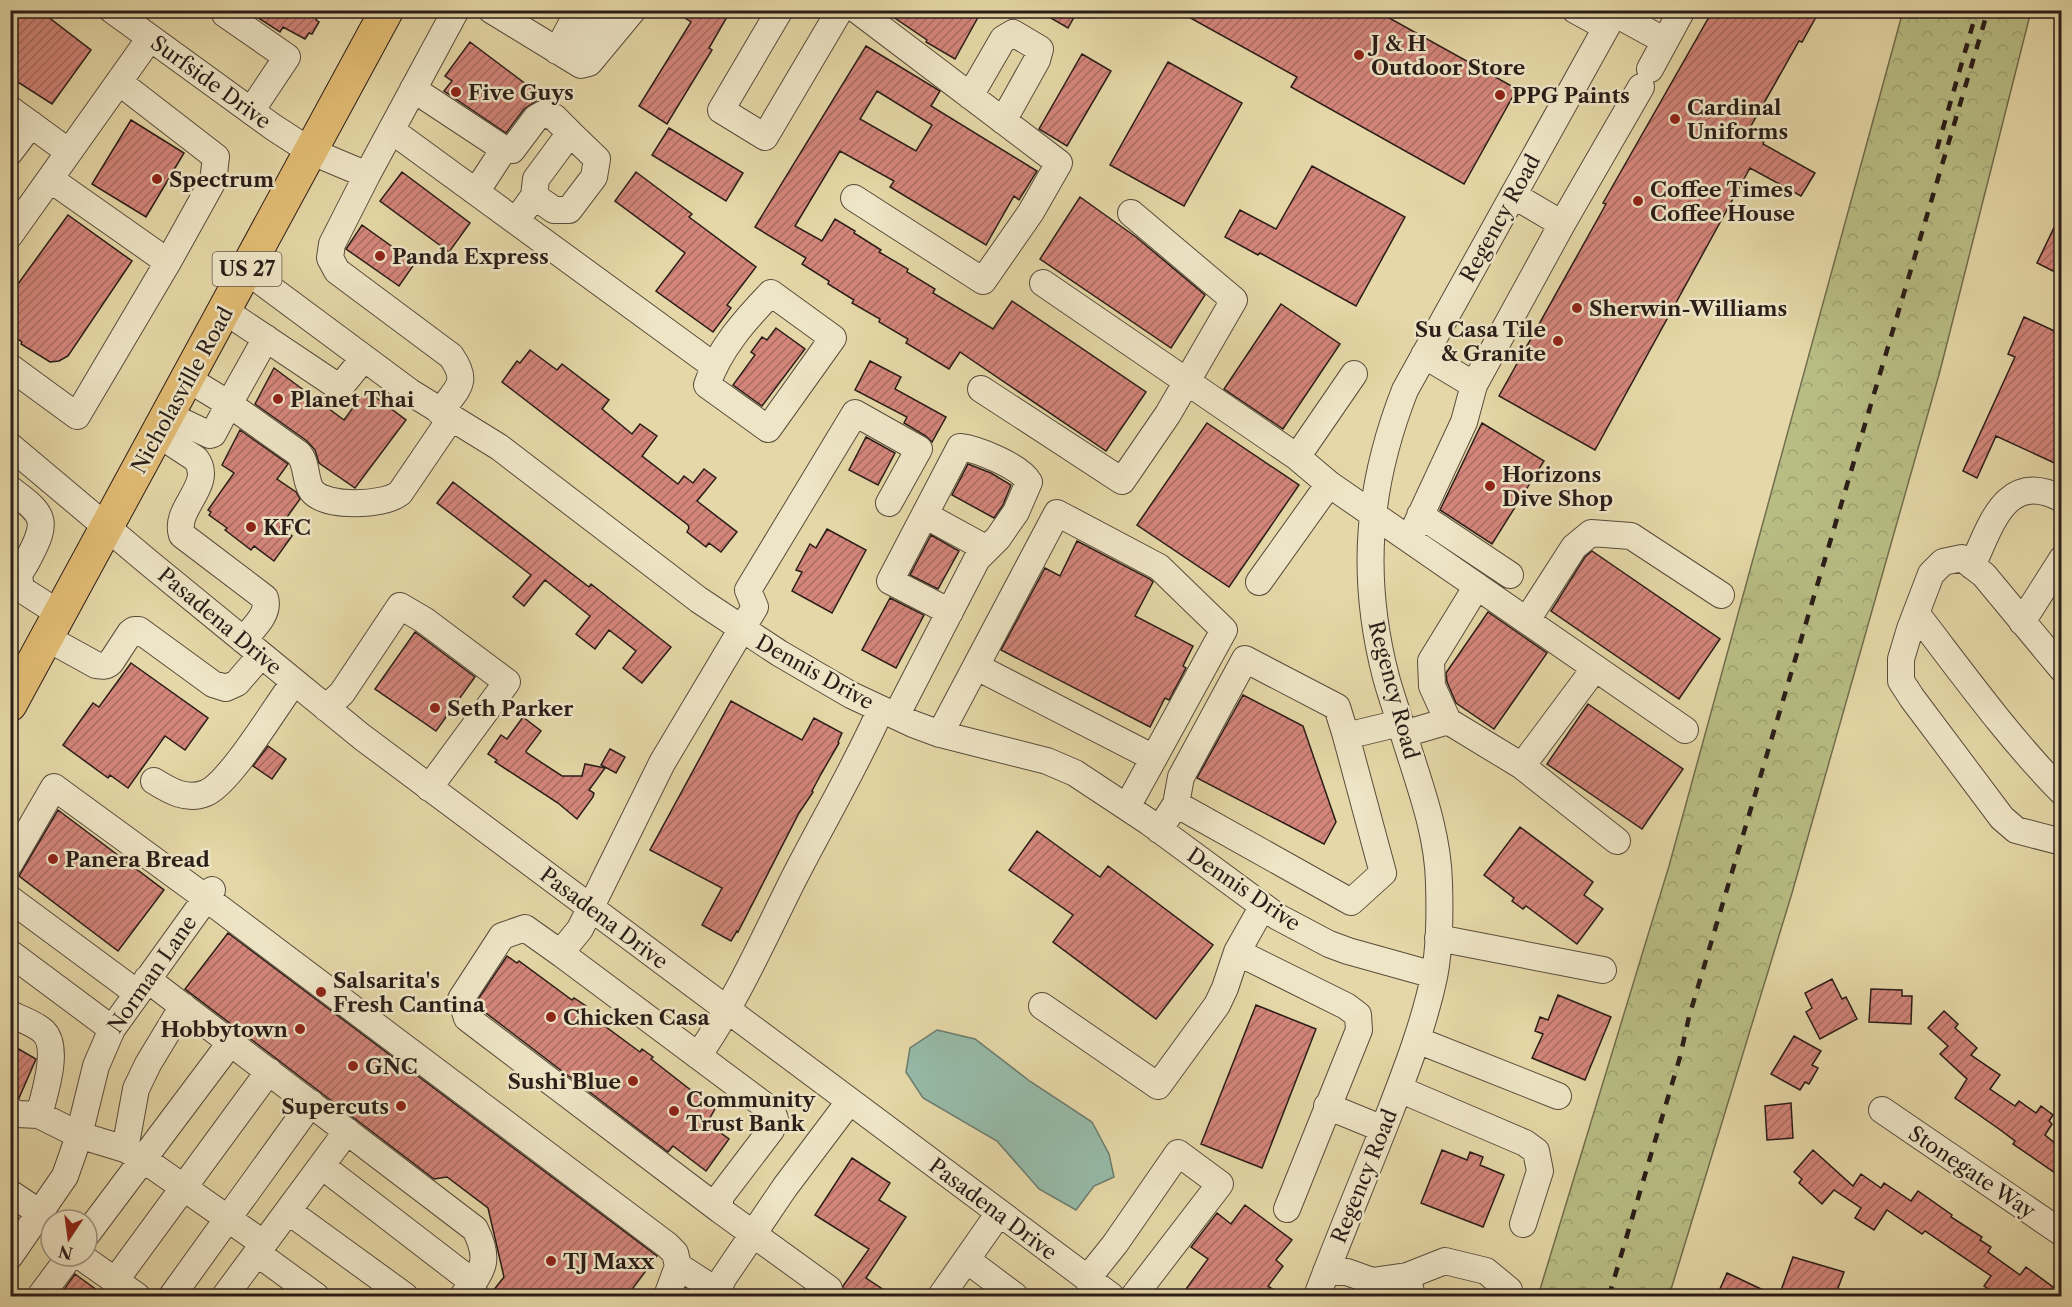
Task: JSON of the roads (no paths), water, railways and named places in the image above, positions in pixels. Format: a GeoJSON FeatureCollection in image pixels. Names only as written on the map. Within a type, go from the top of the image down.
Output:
{"type":"FeatureCollection","features":[{"type":"Feature","properties":{"kind":"main road","name":"Nicholasville Road"},"geometry":{"type":"LineString","coordinates":[[10,705],[225,311],[382,12]]}},
{"type":"Feature","properties":{"kind":"street","name":"Surfside Drive"},"geometry":{"type":"LineString","coordinates":[[112,10],[310,151],[367,175]]}},
{"type":"Feature","properties":{"kind":"street"},"geometry":{"type":"LineString","coordinates":[[227,10],[225,14],[287,57],[251,111]]}},
{"type":"Feature","properties":{"kind":"street"},"geometry":{"type":"LineString","coordinates":[[188,379],[229,404],[298,453],[302,457],[310,488],[319,498],[331,501],[372,503],[394,498],[400,494],[446,415],[462,380],[461,369],[451,356],[337,271],[330,258],[332,244],[367,175],[456,10]]}},
{"type":"Feature","properties":{"kind":"street"},"geometry":{"type":"LineString","coordinates":[[491,10],[581,65],[589,63],[633,10]]}},
{"type":"Feature","properties":{"kind":"street"},"geometry":{"type":"LineString","coordinates":[[780,10],[721,110],[765,136],[840,10]]}},
{"type":"Feature","properties":{"kind":"street"},"geometry":{"type":"LineString","coordinates":[[854,198],[983,281],[1030,212],[1059,164],[857,10]]}},
{"type":"Feature","properties":{"kind":"street"},"geometry":{"type":"LineString","coordinates":[[1575,10],[1612,17],[1665,41]]}},
{"type":"Feature","properties":{"kind":"street"},"geometry":{"type":"LineString","coordinates":[[1410,538],[1464,422],[1474,385],[1682,10]]}},
{"type":"Feature","properties":{"kind":"street"},"geometry":{"type":"LineString","coordinates":[[560,53],[600,12]]}},
{"type":"Feature","properties":{"kind":"street","name":"Regency Road"},"geometry":{"type":"LineString","coordinates":[[1317,1296],[1417,1040],[1434,975],[1438,938],[1439,880],[1434,838],[1387,678],[1374,613],[1370,548],[1372,512],[1379,475],[1395,415],[1405,390],[1612,17]]}},
{"type":"Feature","properties":{"kind":"street"},"geometry":{"type":"LineString","coordinates":[[970,96],[1003,39],[1013,33],[1040,49],[1037,60],[1003,121]]}},
{"type":"Feature","properties":{"kind":"street"},"geometry":{"type":"LineString","coordinates":[[10,235],[150,38]]}},
{"type":"Feature","properties":{"kind":"street"},"geometry":{"type":"LineString","coordinates":[[10,367],[77,416],[213,181],[216,157],[119,82]]}},
{"type":"Feature","properties":{"kind":"street"},"geometry":{"type":"LineString","coordinates":[[413,89],[504,149],[512,150],[536,118],[543,114],[554,117],[597,159],[594,177],[569,210],[554,210],[534,196]]}},
{"type":"Feature","properties":{"kind":"street"},"geometry":{"type":"LineString","coordinates":[[10,110],[69,152]]}},
{"type":"Feature","properties":{"kind":"street"},"geometry":{"type":"LineString","coordinates":[[10,152],[31,124]]}},
{"type":"Feature","properties":{"kind":"street"},"geometry":{"type":"LineString","coordinates":[[391,130],[714,366]]}},
{"type":"Feature","properties":{"kind":"street"},"geometry":{"type":"LineString","coordinates":[[516,221],[534,196],[536,179],[570,133]]}},
{"type":"Feature","properties":{"kind":"street"},"geometry":{"type":"LineString","coordinates":[[476,192],[504,149]]}},
{"type":"Feature","properties":{"kind":"street"},"geometry":{"type":"LineString","coordinates":[[50,179],[168,262]]}},
{"type":"Feature","properties":{"kind":"street"},"geometry":{"type":"LineString","coordinates":[[1513,195],[1562,224]]}},
{"type":"Feature","properties":{"kind":"street"},"geometry":{"type":"LineString","coordinates":[[981,389],[1122,482],[1168,414],[1234,300],[1131,213]]}},
{"type":"Feature","properties":{"kind":"street","name":"Dennis Drive"},"geometry":{"type":"LineString","coordinates":[[247,270],[410,392],[499,447],[741,630],[852,695],[940,734],[1047,761],[1075,774],[1127,807],[1278,917],[1347,951],[1434,975]]}},
{"type":"Feature","properties":{"kind":"street"},"geometry":{"type":"LineString","coordinates":[[1043,283],[1297,457],[1329,484],[1684,730]]}},
{"type":"Feature","properties":{"kind":"street"},"geometry":{"type":"LineString","coordinates":[[771,293],[833,338],[768,429],[707,385],[714,366],[746,318],[771,293]]}},
{"type":"Feature","properties":{"kind":"street"},"geometry":{"type":"LineString","coordinates":[[225,311],[337,386],[342,386],[364,358]]}},
{"type":"Feature","properties":{"kind":"street"},"geometry":{"type":"LineString","coordinates":[[163,424],[213,434],[266,338]]}},
{"type":"Feature","properties":{"kind":"street"},"geometry":{"type":"LineString","coordinates":[[1424,355],[1474,385]]}},
{"type":"Feature","properties":{"kind":"street"},"geometry":{"type":"LineString","coordinates":[[1297,457],[1354,374]]}},
{"type":"Feature","properties":{"kind":"street"},"geometry":{"type":"LineString","coordinates":[[563,955],[567,945],[580,929],[662,763],[755,607],[748,590],[855,413],[919,449],[889,503]]}},
{"type":"Feature","properties":{"kind":"street"},"geometry":{"type":"LineString","coordinates":[[10,489],[25,500],[37,514],[42,525],[40,537],[19,576],[21,589],[53,626],[96,666],[107,666],[130,633],[139,630],[213,684],[226,688],[237,683],[267,606],[265,598],[182,535],[182,517],[200,480],[200,465],[163,424]]}},
{"type":"Feature","properties":{"kind":"street","name":"Pasadena Drive"},"geometry":{"type":"LineString","coordinates":[[10,446],[294,682],[429,788],[1111,1296]]}},
{"type":"Feature","properties":{"kind":"street"},"geometry":{"type":"LineString","coordinates":[[698,1056],[716,1030],[753,965],[789,889],[843,787],[950,612],[977,560],[998,538],[1016,512],[1029,482],[1021,472],[972,448],[960,447],[890,581],[950,612]]}},
{"type":"Feature","properties":{"kind":"street"},"geometry":{"type":"LineString","coordinates":[[1259,582],[1329,484]]}},
{"type":"Feature","properties":{"kind":"street"},"geometry":{"type":"LineString","coordinates":[[1972,566],[1998,510],[2011,496],[2028,490],[2050,493],[2061,499]]}},
{"type":"Feature","properties":{"kind":"street"},"geometry":{"type":"LineString","coordinates":[[940,734],[1057,513],[1159,567],[1224,630],[1127,807]]}},
{"type":"Feature","properties":{"kind":"street"},"geometry":{"type":"LineString","coordinates":[[925,515],[987,549]]}},
{"type":"Feature","properties":{"kind":"street"},"geometry":{"type":"LineString","coordinates":[[1420,515],[1510,575]]}},
{"type":"Feature","properties":{"kind":"street"},"geometry":{"type":"LineString","coordinates":[[1527,620],[1574,547],[1591,533],[1631,536],[1721,595]]}},
{"type":"Feature","properties":{"kind":"street"},"geometry":{"type":"LineString","coordinates":[[2061,669],[1983,575],[1962,558],[1943,562],[1931,574],[1901,659],[1901,681],[2002,818],[2016,830],[2061,842]]}},
{"type":"Feature","properties":{"kind":"street"},"geometry":{"type":"LineString","coordinates":[[2022,622],[2061,559]]}},
{"type":"Feature","properties":{"kind":"street"},"geometry":{"type":"LineString","coordinates":[[1478,586],[1431,661],[1432,686],[1448,721],[1522,766],[1617,841]]}},
{"type":"Feature","properties":{"kind":"street"},"geometry":{"type":"LineString","coordinates":[[326,708],[342,693],[400,606],[424,620],[507,682],[429,788]]}},
{"type":"Feature","properties":{"kind":"street"},"geometry":{"type":"LineString","coordinates":[[1916,613],[2039,770],[2061,792]]}},
{"type":"Feature","properties":{"kind":"street"},"geometry":{"type":"LineString","coordinates":[[1159,830],[1176,804],[1181,777],[1245,659],[1337,707],[1383,873],[1351,902],[1176,804]]}},
{"type":"Feature","properties":{"kind":"street"},"geometry":{"type":"LineString","coordinates":[[976,667],[1154,758]]}},
{"type":"Feature","properties":{"kind":"street"},"geometry":{"type":"LineString","coordinates":[[1522,766],[1595,668]]}},
{"type":"Feature","properties":{"kind":"street"},"geometry":{"type":"LineString","coordinates":[[154,782],[174,794],[190,796],[204,794],[218,786],[294,682]]}},
{"type":"Feature","properties":{"kind":"street"},"geometry":{"type":"LineString","coordinates":[[1346,736],[1448,721]]}},
{"type":"Feature","properties":{"kind":"street"},"geometry":{"type":"LineString","coordinates":[[10,863],[54,787],[209,894],[667,1245],[675,1253],[678,1266],[667,1296]]}},
{"type":"Feature","properties":{"kind":"street","name":"Norman Lane"},"geometry":{"type":"LineString","coordinates":[[43,1208],[65,1176],[79,1135],[96,1066],[104,1044],[142,986],[209,894]]}},
{"type":"Feature","properties":{"kind":"street"},"geometry":{"type":"LineString","coordinates":[[10,899],[142,986],[183,1006],[475,1229],[481,1241],[484,1262],[482,1271],[468,1289],[322,1166]]}},
{"type":"Feature","properties":{"kind":"street"},"geometry":{"type":"LineString","coordinates":[[1042,1006],[1158,1086],[1216,1005],[1225,988],[1237,952],[1263,906]]}},
{"type":"Feature","properties":{"kind":"street"},"geometry":{"type":"LineString","coordinates":[[720,1209],[720,1197],[771,1130],[775,1119],[772,1111],[525,928],[502,936],[461,999],[467,1018],[753,1235],[829,1289]]}},
{"type":"Feature","properties":{"kind":"street"},"geometry":{"type":"LineString","coordinates":[[1438,938],[1603,970]]}},
{"type":"Feature","properties":{"kind":"street"},"geometry":{"type":"LineString","coordinates":[[1237,952],[1346,1006],[1358,1016],[1359,1030],[1287,1209]]}},
{"type":"Feature","properties":{"kind":"street"},"geometry":{"type":"LineString","coordinates":[[10,953],[112,1029]]}},
{"type":"Feature","properties":{"kind":"street"},"geometry":{"type":"LineString","coordinates":[[134,1154],[136,1089],[148,1064],[183,1006]]}},
{"type":"Feature","properties":{"kind":"street"},"geometry":{"type":"LineString","coordinates":[[10,1014],[43,1031],[51,1042],[52,1057],[39,1115]]}},
{"type":"Feature","properties":{"kind":"street"},"geometry":{"type":"LineString","coordinates":[[1417,1040],[1558,1096]]}},
{"type":"Feature","properties":{"kind":"street"},"geometry":{"type":"LineString","coordinates":[[99,1214],[134,1154],[231,1042]]}},
{"type":"Feature","properties":{"kind":"street"},"geometry":{"type":"LineString","coordinates":[[115,1281],[269,1071]]}},
{"type":"Feature","properties":{"kind":"street"},"geometry":{"type":"LineString","coordinates":[[1399,1089],[1524,1143],[1536,1151],[1540,1171],[1523,1224]]}},
{"type":"Feature","properties":{"kind":"street"},"geometry":{"type":"LineString","coordinates":[[678,1266],[715,1294],[753,1235],[849,1102]]}},
{"type":"Feature","properties":{"kind":"street"},"geometry":{"type":"LineString","coordinates":[[172,1296],[311,1103]]}},
{"type":"Feature","properties":{"kind":"street"},"geometry":{"type":"LineString","coordinates":[[1327,1106],[1383,1129]]}},
{"type":"Feature","properties":{"kind":"street"},"geometry":{"type":"LineString","coordinates":[[10,1110],[39,1115],[79,1135],[134,1154],[228,1219],[316,1296]]}},
{"type":"Feature","properties":{"kind":"street","name":"Stonegate Way"},"geometry":{"type":"LineString","coordinates":[[1882,1110],[2061,1233]]}},
{"type":"Feature","properties":{"kind":"street"},"geometry":{"type":"LineString","coordinates":[[228,1296],[347,1131]]}},
{"type":"Feature","properties":{"kind":"street"},"geometry":{"type":"LineString","coordinates":[[1087,1279],[1115,1244],[1178,1153],[1220,1184],[1134,1296]]}},
{"type":"Feature","properties":{"kind":"street"},"geometry":{"type":"LineString","coordinates":[[10,1193],[39,1212]]}},
{"type":"Feature","properties":{"kind":"street"},"geometry":{"type":"LineString","coordinates":[[288,1211],[405,1296]]}},
{"type":"Feature","properties":{"kind":"street","name":"Norman Lane"},"geometry":{"type":"LineString","coordinates":[[10,1256],[39,1214]]}},
{"type":"Feature","properties":{"kind":"street"},"geometry":{"type":"LineString","coordinates":[[941,1296],[999,1214]]}},
{"type":"Feature","properties":{"kind":"street"},"geometry":{"type":"LineString","coordinates":[[967,1260],[1015,1296]]}},
{"type":"Feature","properties":{"kind":"street"},"geometry":{"type":"LineString","coordinates":[[1326,1272],[1347,1272],[1372,1281],[1409,1286],[1445,1261],[1486,1271],[1509,1290],[1510,1296]]}},
{"type":"Feature","properties":{"kind":"street"},"geometry":{"type":"LineString","coordinates":[[42,1296],[61,1268]]}},
{"type":"Feature","properties":{"kind":"street"},"geometry":{"type":"LineString","coordinates":[[97,1268],[137,1296]]}},
{"type":"Feature","properties":{"kind":"railway"},"geometry":{"type":"LineString","coordinates":[[1937,149],[1977,10]]}},
{"type":"Feature","properties":{"kind":"railway"},"geometry":{"type":"LineString","coordinates":[[1609,1296],[1680,1057],[1689,1017],[1988,10]]}},
{"type":"Feature","properties":{"kind":"place","name":"J & H Outdoor Store"},"geometry":{"type":"Point","coordinates":[1359,55]}},
{"type":"Feature","properties":{"kind":"place","name":"Five Guys"},"geometry":{"type":"Point","coordinates":[456,92]}},
{"type":"Feature","properties":{"kind":"place","name":"PPG Paints"},"geometry":{"type":"Point","coordinates":[1500,95]}},
{"type":"Feature","properties":{"kind":"place","name":"Cardinal Uniforms"},"geometry":{"type":"Point","coordinates":[1675,119]}},
{"type":"Feature","properties":{"kind":"place","name":"Spectrum"},"geometry":{"type":"Point","coordinates":[157,179]}},
{"type":"Feature","properties":{"kind":"place","name":"Coffee Times Coffee House"},"geometry":{"type":"Point","coordinates":[1638,201]}},
{"type":"Feature","properties":{"kind":"place","name":"Panda Express"},"geometry":{"type":"Point","coordinates":[380,256]}},
{"type":"Feature","properties":{"kind":"place","name":"Sherwin-Williams"},"geometry":{"type":"Point","coordinates":[1577,308]}},
{"type":"Feature","properties":{"kind":"place","name":"Su Casa Tile & Granite"},"geometry":{"type":"Point","coordinates":[1558,341]}},
{"type":"Feature","properties":{"kind":"place","name":"Planet Thai"},"geometry":{"type":"Point","coordinates":[278,399]}},
{"type":"Feature","properties":{"kind":"place","name":"Horizons Dive Shop"},"geometry":{"type":"Point","coordinates":[1490,486]}},
{"type":"Feature","properties":{"kind":"place","name":"KFC"},"geometry":{"type":"Point","coordinates":[251,527]}},
{"type":"Feature","properties":{"kind":"place","name":"Seth Parker"},"geometry":{"type":"Point","coordinates":[435,708]}},
{"type":"Feature","properties":{"kind":"place","name":"Panera Bread"},"geometry":{"type":"Point","coordinates":[53,859]}},
{"type":"Feature","properties":{"kind":"place","name":"Salsarita's Fresh Cantina"},"geometry":{"type":"Point","coordinates":[321,992]}},
{"type":"Feature","properties":{"kind":"place","name":"Chicken Casa"},"geometry":{"type":"Point","coordinates":[551,1017]}},
{"type":"Feature","properties":{"kind":"place","name":"Hobbytown"},"geometry":{"type":"Point","coordinates":[300,1029]}},
{"type":"Feature","properties":{"kind":"place","name":"GNC"},"geometry":{"type":"Point","coordinates":[353,1066]}},
{"type":"Feature","properties":{"kind":"place","name":"Sushi Blue"},"geometry":{"type":"Point","coordinates":[633,1081]}},
{"type":"Feature","properties":{"kind":"place","name":"Supercuts"},"geometry":{"type":"Point","coordinates":[401,1106]}},
{"type":"Feature","properties":{"kind":"place","name":"Community Trust Bank"},"geometry":{"type":"Point","coordinates":[674,1111]}},
{"type":"Feature","properties":{"kind":"place","name":"TJ Maxx"},"geometry":{"type":"Point","coordinates":[551,1261]}}]}
